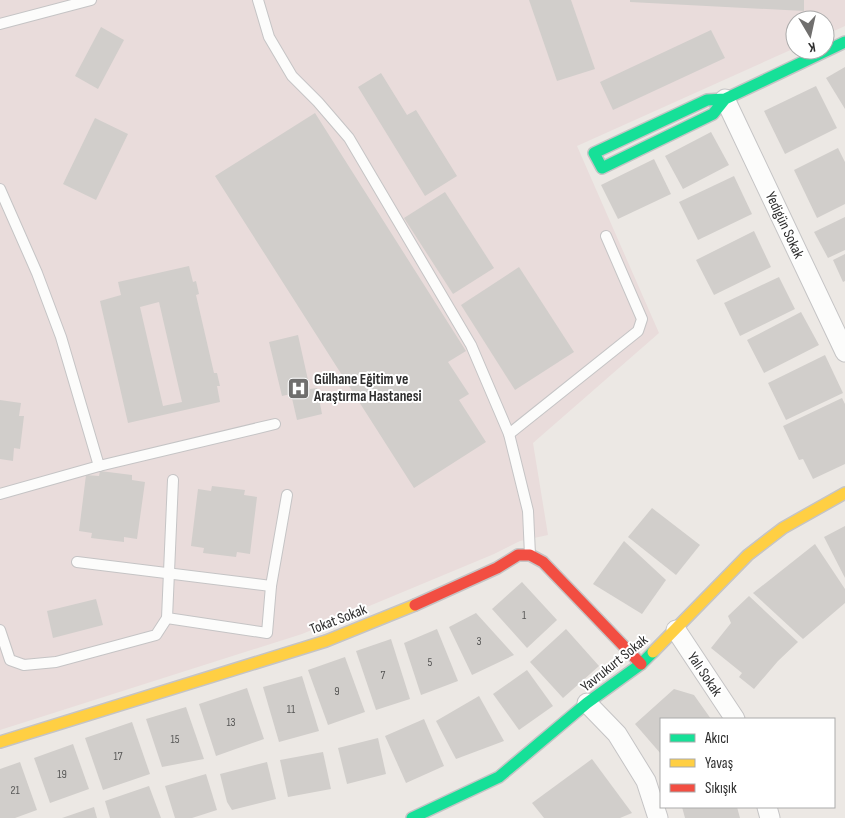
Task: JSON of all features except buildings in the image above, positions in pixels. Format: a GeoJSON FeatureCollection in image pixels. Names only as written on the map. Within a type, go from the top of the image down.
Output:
{"type":"FeatureCollection","features":[{"type":"Feature","properties":{"kind":"street"},"geometry":{"type":"LineString","coordinates":[[725,99],[713,114],[602,168],[594,153],[707,100],[725,99],[845,42]]}},
{"type":"Feature","properties":{"kind":"street","name":"Yedigün Sokak"},"geometry":{"type":"LineString","coordinates":[[725,99],[845,352]]}},
{"type":"Feature","properties":{"kind":"street","name":"Yavrukurt Sokak"},"geometry":{"type":"LineString","coordinates":[[412,818],[499,777],[587,703],[641,664],[748,555],[783,528],[845,493]]}},
{"type":"Feature","properties":{"kind":"street","name":"Tokat Sokak"},"geometry":{"type":"LineString","coordinates":[[0,742],[326,641],[448,591],[497,568],[518,555],[530,555]]}},
{"type":"Feature","properties":{"kind":"street"},"geometry":{"type":"LineString","coordinates":[[530,555],[543,562],[641,664]]}},
{"type":"Feature","properties":{"kind":"street","name":"Yalı Sokak"},"geometry":{"type":"LineString","coordinates":[[676,630],[733,718]]}},
{"type":"Feature","properties":{"kind":"street"},"geometry":{"type":"LineString","coordinates":[[587,703],[617,734],[646,780],[658,818]]}},
{"type":"Feature","properties":{"kind":"lane"},"geometry":{"type":"LineString","coordinates":[[0,24],[91,0]]}},
{"type":"Feature","properties":{"kind":"lane"},"geometry":{"type":"LineString","coordinates":[[258,0],[269,37],[292,76],[318,102],[349,138],[456,316],[471,345],[509,434],[528,511],[530,555]]}},
{"type":"Feature","properties":{"kind":"lane"},"geometry":{"type":"LineString","coordinates":[[0,188],[37,273],[61,337],[99,466]]}},
{"type":"Feature","properties":{"kind":"lane"},"geometry":{"type":"LineString","coordinates":[[509,434],[638,331],[642,319],[606,236]]}},
{"type":"Feature","properties":{"kind":"lane"},"geometry":{"type":"LineString","coordinates":[[0,494],[99,466],[275,424]]}},
{"type":"Feature","properties":{"kind":"lane"},"geometry":{"type":"LineString","coordinates":[[0,630],[10,660],[24,665],[56,662],[156,635],[167,618],[173,480]]}},
{"type":"Feature","properties":{"kind":"lane"},"geometry":{"type":"LineString","coordinates":[[167,618],[267,633],[271,586],[287,494]]}},
{"type":"Feature","properties":{"kind":"lane"},"geometry":{"type":"LineString","coordinates":[[77,562],[271,586]]}},
{"type":"Feature","properties":{"kind":"shaded area","name":"Gülhane Eğitim ve Araştırma Hastanesi"},"geometry":{"type":"Polygon","coordinates":[[[0,0],[845,0],[845,26],[835,30],[835,10],[785,10],[785,52],[577,146],[659,333],[533,443],[548,535],[520,541],[494,554],[302,634],[0,730],[0,0]]]}},
{"type":"Feature","properties":{"kind":"traffic: fast"},"geometry":{"type":"LineString","coordinates":[[725,99],[713,114],[602,168],[594,153],[707,100],[725,99],[845,42]]}},
{"type":"Feature","properties":{"kind":"traffic: fast"},"geometry":{"type":"LineString","coordinates":[[412,818],[499,777],[587,703],[641,664],[653,652]]}},
{"type":"Feature","properties":{"kind":"traffic: slow"},"geometry":{"type":"LineString","coordinates":[[653,652],[748,555],[783,528],[845,493]]}},
{"type":"Feature","properties":{"kind":"traffic: slow"},"geometry":{"type":"LineString","coordinates":[[0,742],[326,641],[415,605]]}},
{"type":"Feature","properties":{"kind":"traffic: jam"},"geometry":{"type":"LineString","coordinates":[[415,605],[497,568],[518,555],[530,555],[543,562],[641,664]]}},
{"type":"Feature","properties":{"kind":"place","name":"Gülhane Eğitim ve Araştırma Hastanesi"},"geometry":{"type":"Point","coordinates":[298,388]}}]}
